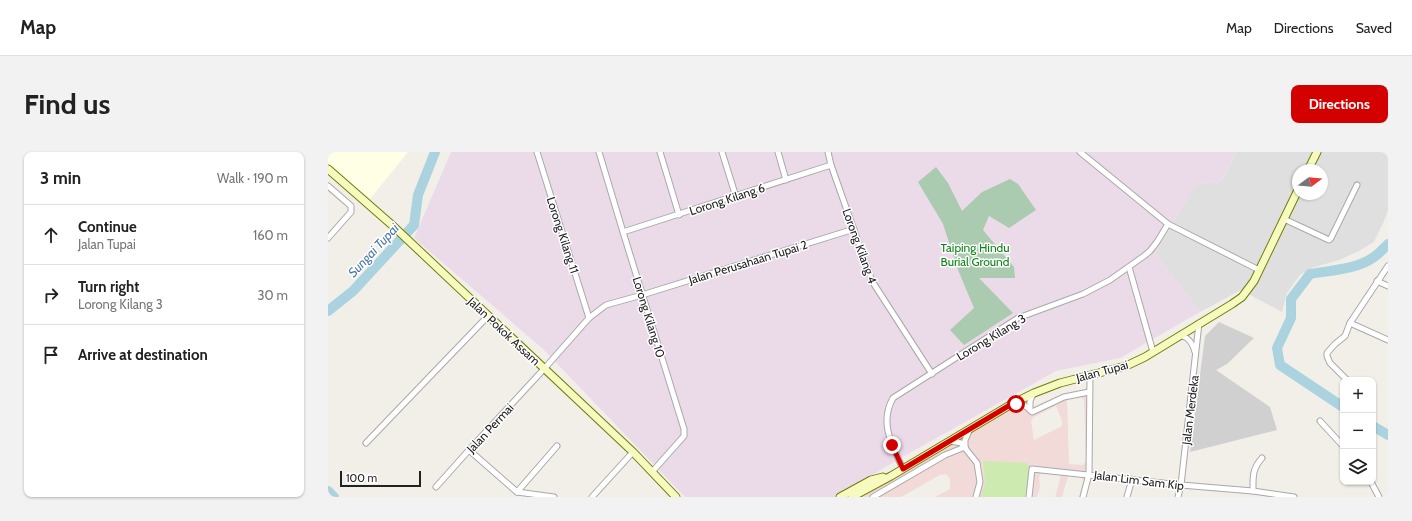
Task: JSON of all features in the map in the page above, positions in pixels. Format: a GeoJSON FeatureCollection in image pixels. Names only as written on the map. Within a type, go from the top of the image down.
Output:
{"type":"FeatureCollection","features":[{"type":"Feature","properties":{"kind":"main road"},"geometry":{"type":"LineString","coordinates":[[1311,164],[1316,152]]}},
{"type":"Feature","properties":{"kind":"main road","name":"Jalan Pokok Assam"},"geometry":{"type":"LineString","coordinates":[[328,169],[392,225],[633,452],[676,497]]}},
{"type":"Feature","properties":{"kind":"main road","name":"Jalan Tupai"},"geometry":{"type":"LineString","coordinates":[[852,497],[891,476],[1010,405],[1060,382],[1126,366],[1153,352],[1242,297],[1249,289],[1259,270],[1293,200]]}},
{"type":"Feature","properties":{"kind":"main road"},"geometry":{"type":"LineString","coordinates":[[840,497],[872,480],[891,476]]}},
{"type":"Feature","properties":{"kind":"street","name":"Lorong Kilang 11"},"geometry":{"type":"LineString","coordinates":[[537,152],[589,318]]}},
{"type":"Feature","properties":{"kind":"street","name":"Lorong Kilang 10"},"geometry":{"type":"LineString","coordinates":[[599,152],[622,232],[684,429],[684,436],[652,472]]}},
{"type":"Feature","properties":{"kind":"street"},"geometry":{"type":"LineString","coordinates":[[660,152],[679,215]]}},
{"type":"Feature","properties":{"kind":"street"},"geometry":{"type":"LineString","coordinates":[[722,152],[736,197]]}},
{"type":"Feature","properties":{"kind":"street"},"geometry":{"type":"LineString","coordinates":[[778,152],[786,180]]}},
{"type":"Feature","properties":{"kind":"street","name":"Lorong Kilang 4"},"geometry":{"type":"LineString","coordinates":[[828,152],[831,166],[872,281],[932,374]]}},
{"type":"Feature","properties":{"kind":"street"},"geometry":{"type":"LineString","coordinates":[[1080,152],[1168,224],[1259,270]]}},
{"type":"Feature","properties":{"kind":"street","name":"Lorong Kilang 6"},"geometry":{"type":"LineString","coordinates":[[622,232],[831,166]]}},
{"type":"Feature","properties":{"kind":"street"},"geometry":{"type":"LineString","coordinates":[[1284,218],[1329,240],[1357,185]]}},
{"type":"Feature","properties":{"kind":"street"},"geometry":{"type":"LineString","coordinates":[[328,186],[351,206],[352,209],[352,212],[328,236]]}},
{"type":"Feature","properties":{"kind":"street","name":"Lorong Kilang 3"},"geometry":{"type":"LineString","coordinates":[[903,469],[888,434],[886,415],[893,398],[1018,318],[1083,294],[1110,280],[1150,250],[1157,242],[1168,224]]}},
{"type":"Feature","properties":{"kind":"street","name":"Jalan Perusahaan Tupai 2"},"geometry":{"type":"LineString","coordinates":[[589,318],[606,305],[854,229]]}},
{"type":"Feature","properties":{"kind":"street"},"geometry":{"type":"LineString","coordinates":[[1344,377],[1330,363],[1327,356],[1330,348],[1345,336],[1350,323],[1388,266]]}},
{"type":"Feature","properties":{"kind":"street"},"geometry":{"type":"LineString","coordinates":[[1129,267],[1153,352]]}},
{"type":"Feature","properties":{"kind":"street"},"geometry":{"type":"LineString","coordinates":[[1378,281],[1388,286]]}},
{"type":"Feature","properties":{"kind":"street"},"geometry":{"type":"LineString","coordinates":[[366,443],[488,316]]}},
{"type":"Feature","properties":{"kind":"street","name":"Jalan Permai"},"geometry":{"type":"LineString","coordinates":[[436,487],[589,318]]}},
{"type":"Feature","properties":{"kind":"street","name":"Jalan Merdeka"},"geometry":{"type":"LineString","coordinates":[[1178,497],[1181,485],[1199,323]]}},
{"type":"Feature","properties":{"kind":"street"},"geometry":{"type":"LineString","coordinates":[[1350,323],[1388,340]]}},
{"type":"Feature","properties":{"kind":"street"},"geometry":{"type":"LineString","coordinates":[[1180,335],[1187,337],[1191,342],[1196,357]]}},
{"type":"Feature","properties":{"kind":"street"},"geometry":{"type":"LineString","coordinates":[[1083,497],[1089,474],[1090,375]]}},
{"type":"Feature","properties":{"kind":"street"},"geometry":{"type":"LineString","coordinates":[[1010,405],[1022,404],[1032,412],[1064,397],[1089,392]]}},
{"type":"Feature","properties":{"kind":"street"},"geometry":{"type":"LineString","coordinates":[[1030,410],[1030,401],[1034,393]]}},
{"type":"Feature","properties":{"kind":"street"},"geometry":{"type":"LineString","coordinates":[[1320,421],[1340,443]]}},
{"type":"Feature","properties":{"kind":"street"},"geometry":{"type":"LineString","coordinates":[[965,447],[965,440],[971,428]]}},
{"type":"Feature","properties":{"kind":"street"},"geometry":{"type":"LineString","coordinates":[[951,441],[961,443],[977,463],[980,482],[976,497]]}},
{"type":"Feature","properties":{"kind":"street"},"geometry":{"type":"LineString","coordinates":[[517,492],[557,446]]}},
{"type":"Feature","properties":{"kind":"street"},"geometry":{"type":"LineString","coordinates":[[873,497],[945,455],[965,447]]}},
{"type":"Feature","properties":{"kind":"street"},"geometry":{"type":"LineString","coordinates":[[469,450],[517,492],[554,497]]}},
{"type":"Feature","properties":{"kind":"street"},"geometry":{"type":"LineString","coordinates":[[592,497],[633,452]]}},
{"type":"Feature","properties":{"kind":"street"},"geometry":{"type":"LineString","coordinates":[[1253,491],[1253,474],[1256,465],[1262,458]]}},
{"type":"Feature","properties":{"kind":"street","name":"Jalan Lim Sam Kip"},"geometry":{"type":"LineString","coordinates":[[1029,497],[1032,469],[1253,491],[1294,497]]}},
{"type":"Feature","properties":{"kind":"street"},"geometry":{"type":"LineString","coordinates":[[1127,497],[1132,479]]}},
{"type":"Feature","properties":{"kind":"street"},"geometry":{"type":"LineString","coordinates":[[1373,485],[1379,497]]}},
{"type":"Feature","properties":{"kind":"shaded area"},"geometry":{"type":"Polygon","coordinates":[[[328,152],[408,152],[370,199],[328,164],[328,152]]]}},
{"type":"Feature","properties":{"kind":"shaded area"},"geometry":{"type":"Polygon","coordinates":[[[451,152],[1236,152],[1221,182],[1196,184],[1155,254],[1200,312],[1120,358],[1056,371],[835,497],[685,497],[543,349],[414,238],[451,152]]]}},
{"type":"Feature","properties":{"kind":"shaded area"},"geometry":{"type":"Polygon","coordinates":[[[1236,152],[1388,152],[1388,210],[1374,242],[1339,260],[1312,268],[1300,275],[1287,293],[1282,312],[1241,290],[1200,312],[1155,254],[1196,184],[1221,182],[1236,152]]]}},
{"type":"Feature","properties":{"kind":"shaded area"},"geometry":{"type":"Polygon","coordinates":[[[1219,322],[1254,338],[1227,364],[1216,370],[1270,407],[1277,430],[1190,452],[1205,336],[1219,322]]]}},
{"type":"Feature","properties":{"kind":"shaded area"},"geometry":{"type":"Polygon","coordinates":[[[1087,394],[1087,465],[1080,497],[1083,481],[1081,477],[1068,476],[1062,497],[1055,497],[1061,475],[1041,473],[1039,477],[1040,487],[1037,497],[935,497],[950,489],[950,479],[946,474],[940,475],[901,497],[859,497],[1006,411],[1023,407],[1028,409],[1031,415],[1061,399],[1087,394]],[[1080,397],[1067,400],[1069,464],[1082,465],[1086,462],[1084,400],[1080,397]],[[1056,406],[1034,417],[1031,421],[1034,440],[1062,426],[1062,421],[1056,406]]]}},
{"type":"Feature","properties":{"kind":"green space","name":"Taiping Hindu Burial Ground"},"geometry":{"type":"Polygon","coordinates":[[[936,167],[948,183],[962,211],[982,192],[1010,179],[1018,184],[1036,210],[1009,228],[989,216],[983,230],[1014,267],[1015,278],[979,278],[1013,313],[964,345],[950,330],[974,308],[958,270],[943,224],[918,182],[936,167]]]}},
{"type":"Feature","properties":{"kind":"green space"},"geometry":{"type":"Polygon","coordinates":[[[983,461],[1027,463],[1029,465],[1027,497],[981,497],[985,483],[983,461]]]}},
{"type":"Feature","properties":{"kind":"waterway","name":"Sungai Tupai"},"geometry":{"type":"LineString","coordinates":[[328,311],[353,291],[414,225],[418,195],[435,152]]}},
{"type":"Feature","properties":{"kind":"waterway"},"geometry":{"type":"LineString","coordinates":[[1340,405],[1280,365],[1277,348],[1291,318],[1291,299],[1310,274],[1359,265],[1376,256],[1388,244]]}},
{"type":"Feature","properties":{"kind":"waterway"},"geometry":{"type":"LineString","coordinates":[[1376,428],[1388,435]]}},
{"type":"Feature","properties":{"kind":"waterway","name":"Sungai Tupai"},"geometry":{"type":"LineString","coordinates":[[328,491],[334,497]]}},
{"type":"Feature","properties":{"kind":"route"},"geometry":{"type":"LineString","coordinates":[[892,445],[903,469],[1010,405],[1016,404]]}}]}
